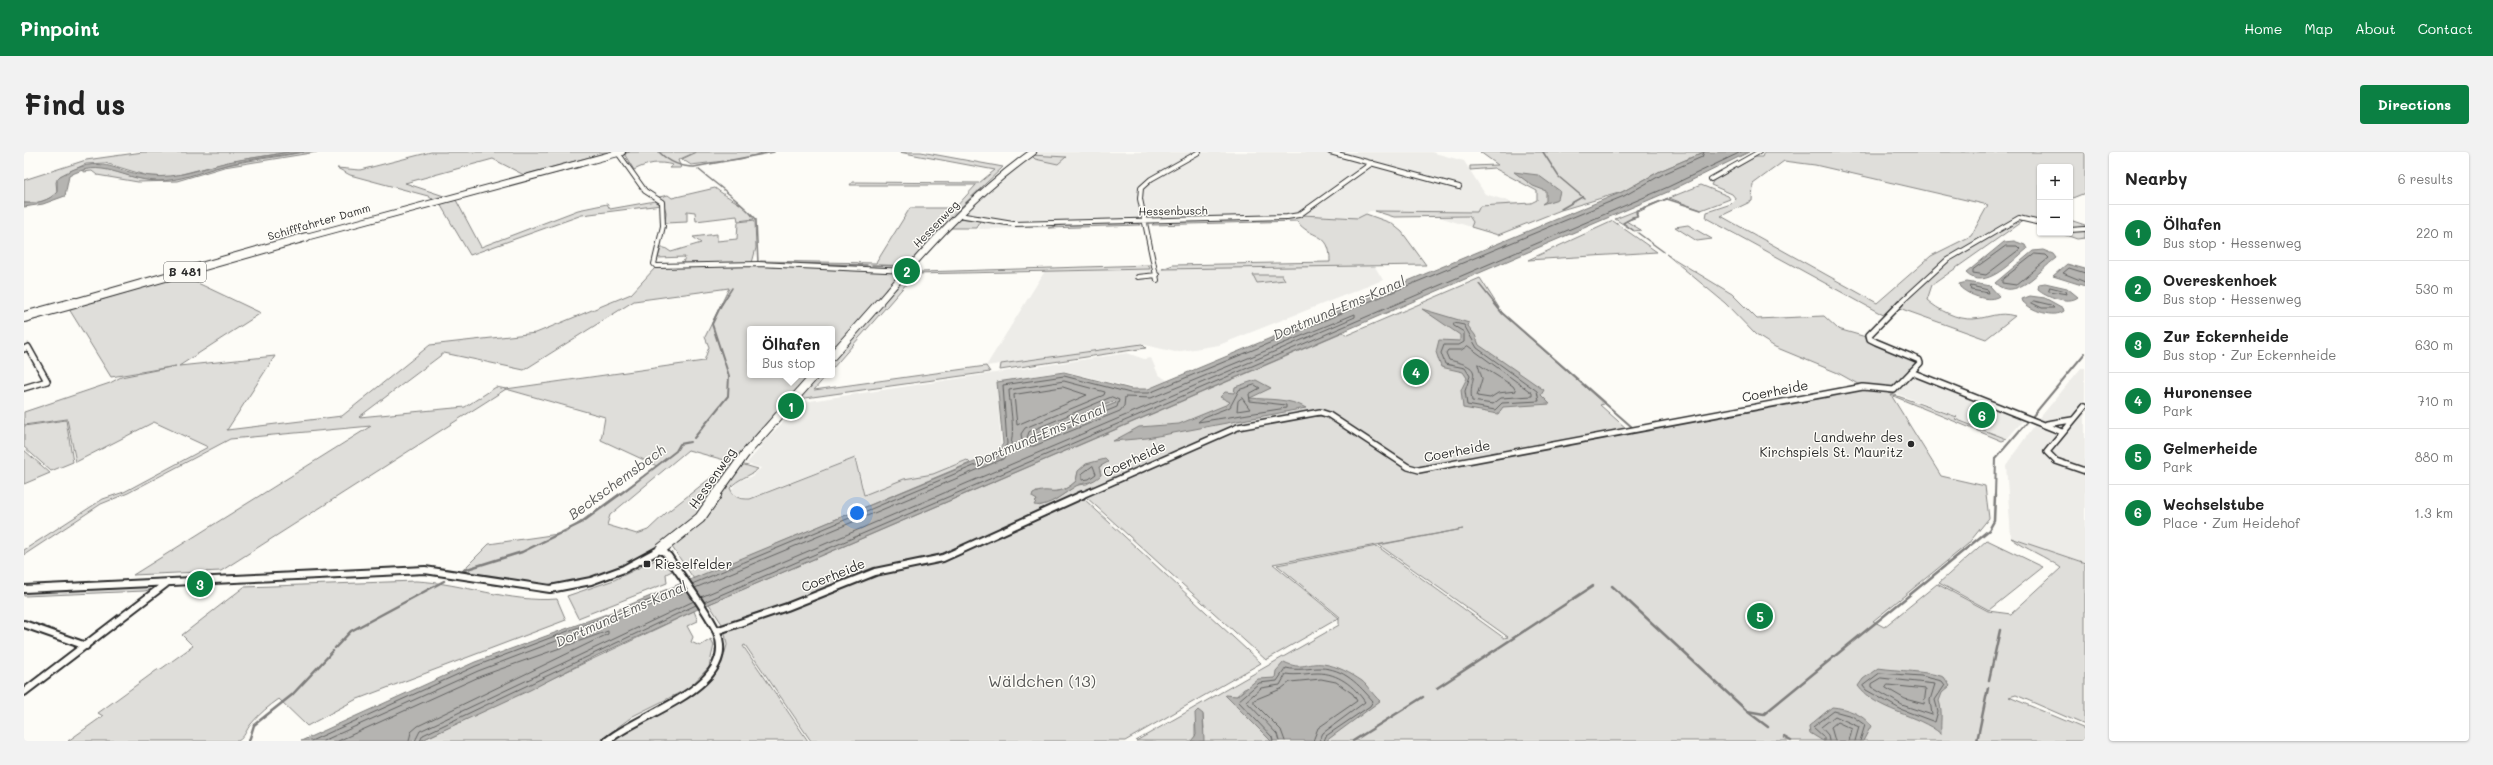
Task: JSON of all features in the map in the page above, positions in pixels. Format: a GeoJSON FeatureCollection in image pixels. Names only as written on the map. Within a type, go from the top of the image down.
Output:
{"type":"FeatureCollection","features":[{"type":"Feature","properties":{"kind":"highway","name":"Schifffahrter Damm"},"geometry":{"type":"LineString","coordinates":[[25,317],[306,237]]}},
{"type":"Feature","properties":{"kind":"main road","name":"Schifffahrter Damm"},"geometry":{"type":"LineString","coordinates":[[306,237],[620,152]]}},
{"type":"Feature","properties":{"kind":"street"},"geometry":{"type":"LineString","coordinates":[[620,152],[636,181],[646,192],[662,202],[664,212],[662,233],[654,264],[656,266],[758,264],[907,271]]}},
{"type":"Feature","properties":{"kind":"street","name":"Hessenweg"},"geometry":{"type":"LineString","coordinates":[[835,353],[959,215],[998,177],[1033,152]]}},
{"type":"Feature","properties":{"kind":"street"},"geometry":{"type":"LineString","coordinates":[[1138,277],[1157,277],[1140,193],[1142,188],[1151,179],[1199,152]]}},
{"type":"Feature","properties":{"kind":"street"},"geometry":{"type":"LineString","coordinates":[[1330,152],[1459,187]]}},
{"type":"Feature","properties":{"kind":"street"},"geometry":{"type":"LineString","coordinates":[[1710,179],[1759,152]]}},
{"type":"Feature","properties":{"kind":"street","name":"Hessenbusch"},"geometry":{"type":"LineString","coordinates":[[959,215],[1013,224],[1293,216],[1372,163]]}},
{"type":"Feature","properties":{"kind":"street"},"geometry":{"type":"LineString","coordinates":[[2037,222],[2019,218],[1947,260],[1914,288],[1869,335],[1870,339],[1919,360],[1920,363],[1912,372],[2062,432]]}},
{"type":"Feature","properties":{"kind":"street"},"geometry":{"type":"LineString","coordinates":[[2073,230],[2085,229]]}},
{"type":"Feature","properties":{"kind":"street"},"geometry":{"type":"LineString","coordinates":[[24,349],[28,347],[47,381],[24,388]]}},
{"type":"Feature","properties":{"kind":"street","name":"Coerheide"},"geometry":{"type":"LineString","coordinates":[[716,631],[787,607],[875,572],[943,558],[1216,435],[1238,427],[1320,412],[1328,415],[1408,467],[1419,470],[1863,388],[1892,390],[1912,372]]}},
{"type":"Feature","properties":{"kind":"street","name":"Hessenweg"},"geometry":{"type":"LineString","coordinates":[[661,550],[700,518],[745,454],[812,378]]}},
{"type":"Feature","properties":{"kind":"street"},"geometry":{"type":"LineString","coordinates":[[2085,406],[2048,449],[2048,455],[2058,462],[2085,471]]}},
{"type":"Feature","properties":{"kind":"street"},"geometry":{"type":"LineString","coordinates":[[2039,422],[2052,424],[2072,420]]}},
{"type":"Feature","properties":{"kind":"street"},"geometry":{"type":"LineString","coordinates":[[24,589],[425,570],[550,589],[591,582],[630,566],[661,550],[668,556],[716,631],[719,639],[720,656],[709,676],[702,684],[688,695],[631,723],[607,741]]}},
{"type":"Feature","properties":{"kind":"street"},"geometry":{"type":"LineString","coordinates":[[24,692],[168,582]]}},
{"type":"Feature","properties":{"kind":"street"},"geometry":{"type":"LineString","coordinates":[[24,624],[86,646]]}},
{"type":"Feature","properties":{"kind":"shaded area"},"geometry":{"type":"Polygon","coordinates":[[[1035,152],[1431,152],[1464,161],[1485,194],[1518,204],[1480,206],[1477,212],[1370,211],[1358,218],[1302,215],[1296,213],[1286,216],[1013,223],[965,213],[994,182],[1035,152]]]}},
{"type":"Feature","properties":{"kind":"shaded area"},"geometry":{"type":"Polygon","coordinates":[[[1469,216],[1473,222],[1471,227],[1439,217],[1469,216]]]}},
{"type":"Feature","properties":{"kind":"shaded area"},"geometry":{"type":"Polygon","coordinates":[[[982,220],[1013,225],[1066,224],[1048,228],[979,229],[982,220]]]}},
{"type":"Feature","properties":{"kind":"shaded area"},"geometry":{"type":"Polygon","coordinates":[[[1374,265],[1383,280],[1219,345],[1175,352],[1141,344],[986,366],[1045,271],[1374,265]]]}},
{"type":"Feature","properties":{"kind":"shaded area"},"geometry":{"type":"Polygon","coordinates":[[[1127,353],[1144,359],[1151,358],[1158,374],[1168,381],[1142,390],[1064,371],[997,382],[1001,448],[970,463],[966,460],[933,474],[904,479],[865,495],[856,457],[750,498],[738,497],[731,491],[737,481],[751,477],[761,468],[746,464],[761,447],[759,446],[803,402],[1127,353]]]}},
{"type":"Feature","properties":{"kind":"shaded area"},"geometry":{"type":"Polygon","coordinates":[[[2081,368],[2085,368],[2085,563],[2011,538],[2006,465],[2038,420],[2081,368]]]}},
{"type":"Feature","properties":{"kind":"shaded area"},"geometry":{"type":"Polygon","coordinates":[[[1914,372],[2018,411],[2027,416],[2007,439],[1955,419],[1956,416],[1895,393],[1914,372]]]}},
{"type":"Feature","properties":{"kind":"green space"},"geometry":{"type":"Polygon","coordinates":[[[143,152],[289,152],[229,162],[170,177],[148,176],[105,163],[86,164],[60,176],[56,182],[57,192],[50,198],[33,203],[24,203],[24,180],[86,160],[143,152]]]}},
{"type":"Feature","properties":{"kind":"green space"},"geometry":{"type":"Polygon","coordinates":[[[304,152],[317,152],[224,167],[177,181],[138,182],[97,175],[92,171],[83,172],[83,169],[101,168],[138,178],[157,180],[182,176],[232,164],[304,152]]]}},
{"type":"Feature","properties":{"kind":"green space"},"geometry":{"type":"Polygon","coordinates":[[[431,152],[608,152],[524,175],[493,159],[405,183],[444,196],[432,199],[428,196],[350,175],[337,168],[360,170],[431,152]]]}},
{"type":"Feature","properties":{"kind":"green space"},"geometry":{"type":"Polygon","coordinates":[[[623,152],[696,152],[678,160],[681,168],[669,168],[673,165],[658,163],[649,164],[634,170],[623,152]]]}},
{"type":"Feature","properties":{"kind":"green space"},"geometry":{"type":"Polygon","coordinates":[[[697,152],[766,152],[741,159],[691,165],[682,159],[697,152]]]}},
{"type":"Feature","properties":{"kind":"green space"},"geometry":{"type":"Polygon","coordinates":[[[899,152],[921,152],[1003,167],[960,208],[906,270],[759,263],[760,261],[876,263],[910,208],[955,208],[976,185],[850,185],[852,182],[979,183],[995,170],[899,152]]]}},
{"type":"Feature","properties":{"kind":"green space"},"geometry":{"type":"Polygon","coordinates":[[[1480,152],[1704,152],[1662,170],[1622,192],[1561,210],[1498,235],[1471,227],[1473,222],[1469,216],[1394,217],[1375,211],[1477,212],[1480,206],[1531,203],[1537,200],[1537,191],[1494,168],[1470,170],[1470,166],[1498,165],[1480,152]]]}},
{"type":"Feature","properties":{"kind":"green space"},"geometry":{"type":"Polygon","coordinates":[[[1764,152],[2085,152],[2085,193],[2073,198],[2073,164],[2037,164],[2037,225],[2024,220],[1932,285],[1927,300],[1942,311],[1955,316],[1973,319],[1998,314],[2015,316],[1986,339],[1899,308],[1887,317],[1706,218],[1707,212],[1731,204],[1736,199],[1732,194],[1711,185],[1713,181],[1755,157],[1762,157],[1764,152]],[[1784,161],[1753,184],[1752,201],[1721,216],[1877,303],[1931,256],[1971,236],[1988,205],[1815,165],[1784,161]]]}},
{"type":"Feature","properties":{"kind":"green space"},"geometry":{"type":"Polygon","coordinates":[[[1031,155],[1066,157],[1058,164],[1035,159],[1031,155]]]}},
{"type":"Feature","properties":{"kind":"green space"},"geometry":{"type":"Polygon","coordinates":[[[1701,185],[1728,196],[1730,199],[1701,210],[1669,198],[1701,185]]]}},
{"type":"Feature","properties":{"kind":"green space"},"geometry":{"type":"Polygon","coordinates":[[[715,188],[741,205],[754,219],[738,221],[737,216],[696,221],[695,212],[687,211],[687,222],[665,223],[666,212],[663,202],[655,198],[668,195],[672,198],[715,188]]]}},
{"type":"Feature","properties":{"kind":"green space"},"geometry":{"type":"Polygon","coordinates":[[[1668,198],[1636,213],[1638,217],[1626,221],[1641,230],[1634,231],[1615,219],[1668,198]]]}},
{"type":"Feature","properties":{"kind":"green space"},"geometry":{"type":"Polygon","coordinates":[[[456,200],[481,247],[578,210],[607,204],[610,209],[655,201],[661,205],[582,215],[470,255],[440,204],[456,200]]]}},
{"type":"Feature","properties":{"kind":"green space"},"geometry":{"type":"Polygon","coordinates":[[[1366,214],[1391,223],[1402,232],[1426,265],[1162,269],[1173,265],[1330,262],[1327,245],[1323,240],[1302,227],[1297,221],[1152,225],[1155,222],[1291,218],[1302,215],[1358,218],[1366,214]]]}},
{"type":"Feature","properties":{"kind":"green space"},"geometry":{"type":"Polygon","coordinates":[[[960,218],[980,221],[977,228],[950,228],[960,218]]]}},
{"type":"Feature","properties":{"kind":"green space"},"geometry":{"type":"Polygon","coordinates":[[[755,220],[756,248],[752,263],[682,265],[685,257],[658,258],[661,248],[665,248],[671,252],[701,243],[693,237],[717,234],[717,241],[737,239],[738,222],[755,220]]]}},
{"type":"Feature","properties":{"kind":"green space"},"geometry":{"type":"Polygon","coordinates":[[[1613,221],[1657,252],[1528,260],[1613,221]]]}},
{"type":"Feature","properties":{"kind":"green space"},"geometry":{"type":"Polygon","coordinates":[[[2073,221],[2085,225],[2085,238],[2077,239],[2068,236],[2073,236],[2073,221]]]}},
{"type":"Feature","properties":{"kind":"green space"},"geometry":{"type":"Polygon","coordinates":[[[1135,222],[1140,225],[1048,228],[1066,224],[1135,222]]]}},
{"type":"Feature","properties":{"kind":"green space"},"geometry":{"type":"Polygon","coordinates":[[[1688,225],[1712,239],[1697,241],[1675,227],[1688,225]]]}},
{"type":"Feature","properties":{"kind":"green space"},"geometry":{"type":"Polygon","coordinates":[[[1666,254],[1732,294],[1757,319],[1824,316],[1838,329],[1866,337],[1918,361],[1889,393],[1957,417],[1955,419],[2007,439],[2002,441],[1891,395],[1941,476],[1985,486],[1989,518],[1968,544],[1873,621],[1884,627],[1937,584],[1988,611],[2011,614],[2061,568],[2011,538],[2085,563],[2085,725],[2016,695],[2009,697],[2085,729],[2085,741],[1318,741],[1280,676],[1244,689],[1231,701],[1271,741],[1199,741],[1204,728],[1203,715],[1195,725],[1195,741],[1136,741],[1339,625],[1339,618],[1266,660],[1086,497],[1173,455],[1204,442],[1236,430],[1268,421],[1299,417],[1328,417],[1419,472],[1865,388],[1838,373],[1775,347],[1756,335],[1725,303],[1666,254]],[[1463,529],[1273,564],[1339,618],[1340,617],[1277,565],[1377,546],[1504,638],[1508,637],[1379,545],[1463,529]]]}},
{"type":"Feature","properties":{"kind":"green space"},"geometry":{"type":"Polygon","coordinates":[[[731,265],[904,272],[838,345],[835,345],[835,326],[747,326],[747,378],[809,378],[696,517],[658,547],[627,565],[576,585],[555,588],[462,571],[489,544],[565,533],[657,466],[601,440],[605,417],[506,389],[221,571],[133,575],[371,426],[230,439],[128,493],[101,504],[24,555],[24,550],[103,499],[124,492],[208,447],[154,422],[76,462],[67,419],[24,425],[24,412],[110,383],[121,377],[176,366],[111,377],[69,309],[183,276],[261,313],[179,366],[275,356],[227,430],[342,416],[430,345],[536,333],[631,294],[655,268],[731,265]],[[729,288],[634,301],[524,370],[444,353],[359,417],[465,407],[496,387],[506,389],[704,361],[709,347],[705,337],[729,288]],[[688,450],[610,515],[607,525],[637,534],[648,530],[666,513],[713,476],[728,461],[688,450]]]}},
{"type":"Feature","properties":{"kind":"green space"},"geometry":{"type":"Polygon","coordinates":[[[1149,265],[1150,269],[915,274],[835,366],[835,357],[911,270],[921,272],[1149,265]]]}},
{"type":"Feature","properties":{"kind":"green space"},"geometry":{"type":"Polygon","coordinates":[[[1253,275],[1282,275],[1285,280],[1257,283],[1253,275]]]}},
{"type":"Feature","properties":{"kind":"green space","name":"Wäldchen (13)"},"geometry":{"type":"Polygon","coordinates":[[[1480,278],[1503,314],[1604,404],[1600,405],[1627,429],[1412,469],[1326,412],[1237,425],[1214,434],[946,558],[1083,498],[1261,663],[1125,741],[811,741],[745,645],[743,646],[808,741],[613,741],[631,727],[693,695],[713,678],[722,663],[727,645],[724,627],[709,604],[1343,332],[1347,335],[1480,278]],[[1100,461],[1085,466],[1078,472],[1076,481],[1067,488],[1053,492],[1036,492],[1037,500],[1035,502],[1039,506],[1055,500],[1077,485],[1087,484],[1101,475],[1099,467],[1107,462],[1100,461]]]}},
{"type":"Feature","properties":{"kind":"green space"},"geometry":{"type":"Polygon","coordinates":[[[69,309],[24,323],[24,319],[69,309]]]}},
{"type":"Feature","properties":{"kind":"green space"},"geometry":{"type":"Polygon","coordinates":[[[1142,344],[1146,348],[1000,370],[1001,364],[1142,344]]]}},
{"type":"Feature","properties":{"kind":"green space"},"geometry":{"type":"Polygon","coordinates":[[[986,366],[990,372],[798,399],[816,378],[824,378],[814,390],[986,366]]]}},
{"type":"Feature","properties":{"kind":"green space"},"geometry":{"type":"Polygon","coordinates":[[[1114,401],[1116,403],[1032,437],[1030,436],[1114,401]]]}},
{"type":"Feature","properties":{"kind":"green space"},"geometry":{"type":"Polygon","coordinates":[[[66,420],[73,462],[51,471],[24,447],[24,426],[66,420]]]}},
{"type":"Feature","properties":{"kind":"green space"},"geometry":{"type":"Polygon","coordinates":[[[24,450],[50,473],[24,484],[24,450]]]}},
{"type":"Feature","properties":{"kind":"green space"},"geometry":{"type":"Polygon","coordinates":[[[855,458],[864,495],[904,479],[933,474],[967,460],[970,463],[694,579],[672,547],[712,508],[741,464],[758,469],[736,482],[730,488],[735,496],[743,499],[750,499],[855,458]]]}},
{"type":"Feature","properties":{"kind":"green space"},"geometry":{"type":"Polygon","coordinates":[[[1987,540],[2043,567],[1989,610],[1939,583],[1987,540]]]}},
{"type":"Feature","properties":{"kind":"green space"},"geometry":{"type":"Polygon","coordinates":[[[659,558],[672,571],[666,574],[667,583],[578,618],[567,596],[614,580],[659,558]]]}},
{"type":"Feature","properties":{"kind":"green space"},"geometry":{"type":"Polygon","coordinates":[[[416,581],[451,585],[504,596],[557,599],[566,620],[355,700],[307,726],[279,699],[257,717],[249,726],[242,738],[238,741],[68,741],[103,716],[98,713],[193,646],[182,635],[244,587],[416,581]]]}},
{"type":"Feature","properties":{"kind":"green space"},"geometry":{"type":"Polygon","coordinates":[[[159,585],[159,588],[144,591],[24,596],[24,591],[159,585]]]}},
{"type":"Feature","properties":{"kind":"green space"},"geometry":{"type":"Polygon","coordinates":[[[694,611],[698,621],[687,626],[693,637],[691,642],[700,646],[711,639],[714,645],[709,667],[689,688],[633,716],[599,741],[420,741],[694,611]]]}},
{"type":"Feature","properties":{"kind":"water"},"geometry":{"type":"Polygon","coordinates":[[[289,152],[304,152],[242,161],[182,178],[165,181],[145,180],[102,169],[81,171],[69,176],[65,196],[43,204],[24,207],[24,203],[33,203],[50,198],[57,192],[57,179],[60,176],[87,165],[97,164],[137,174],[161,177],[190,172],[228,162],[289,152]]]}},
{"type":"Feature","properties":{"kind":"water","name":"Dortmund-Ems-Kanal"},"geometry":{"type":"Polygon","coordinates":[[[1704,152],[1749,152],[1670,191],[709,604],[598,655],[530,690],[420,741],[301,741],[475,662],[612,612],[996,453],[1003,444],[997,382],[1064,372],[1131,389],[1148,389],[1622,192],[1662,170],[1704,152]],[[1114,401],[1030,436],[1032,437],[1116,403],[1114,401]]]}},
{"type":"Feature","properties":{"kind":"water"},"geometry":{"type":"Polygon","coordinates":[[[1514,172],[1538,175],[1560,191],[1558,199],[1542,204],[1546,201],[1546,191],[1533,186],[1514,172]]]}},
{"type":"Feature","properties":{"kind":"water"},"geometry":{"type":"Polygon","coordinates":[[[2014,241],[2025,245],[2027,249],[1998,273],[1981,279],[1973,278],[1966,273],[2004,242],[2014,241]]]}},
{"type":"Feature","properties":{"kind":"water"},"geometry":{"type":"Polygon","coordinates":[[[2043,250],[2053,254],[2056,258],[2027,282],[2019,287],[2011,289],[2003,288],[1995,283],[2033,251],[2043,250]]]}},
{"type":"Feature","properties":{"kind":"water"},"geometry":{"type":"Polygon","coordinates":[[[2067,264],[2085,269],[2085,286],[2053,276],[2067,264]]]}},
{"type":"Feature","properties":{"kind":"water"},"geometry":{"type":"Polygon","coordinates":[[[1967,282],[1990,286],[1999,296],[1990,299],[1968,293],[1960,287],[1959,284],[1967,282]]]}},
{"type":"Feature","properties":{"kind":"water"},"geometry":{"type":"Polygon","coordinates":[[[2045,283],[2067,288],[2078,297],[2063,300],[2052,297],[2038,289],[2039,284],[2045,283]]]}},
{"type":"Feature","properties":{"kind":"water"},"geometry":{"type":"Polygon","coordinates":[[[2030,296],[2045,298],[2063,308],[2064,311],[2048,314],[2031,308],[2023,302],[2022,299],[2030,296]]]}},
{"type":"Feature","properties":{"kind":"water"},"geometry":{"type":"Polygon","coordinates":[[[1422,309],[1469,323],[1468,326],[1475,335],[1479,345],[1544,390],[1541,395],[1550,404],[1503,407],[1498,414],[1463,408],[1461,390],[1467,378],[1463,372],[1441,367],[1436,352],[1439,340],[1460,341],[1460,335],[1422,309]]]}},
{"type":"Feature","properties":{"kind":"water"},"geometry":{"type":"Polygon","coordinates":[[[1256,380],[1271,388],[1250,398],[1293,402],[1306,408],[1147,438],[1113,441],[1139,427],[1179,424],[1228,404],[1230,402],[1220,397],[1225,392],[1234,393],[1235,387],[1256,380]]]}},
{"type":"Feature","properties":{"kind":"water"},"geometry":{"type":"Polygon","coordinates":[[[1105,459],[1108,462],[1099,467],[1101,475],[1091,482],[1076,486],[1050,502],[1034,505],[1037,500],[1032,497],[1033,494],[1044,491],[1063,490],[1076,481],[1078,471],[1086,464],[1105,459]]]}},
{"type":"Feature","properties":{"kind":"water"},"geometry":{"type":"Polygon","coordinates":[[[1284,662],[1295,666],[1323,664],[1339,668],[1362,681],[1380,701],[1326,741],[1271,741],[1225,695],[1237,696],[1258,679],[1275,678],[1276,671],[1284,662]]]}},
{"type":"Feature","properties":{"kind":"water"},"geometry":{"type":"Polygon","coordinates":[[[1878,668],[1921,672],[1944,677],[1950,686],[1942,693],[1939,701],[1941,713],[1941,734],[1932,727],[1875,701],[1858,686],[1863,679],[1878,668]]]}},
{"type":"Feature","properties":{"kind":"water"},"geometry":{"type":"Polygon","coordinates":[[[1832,707],[1854,712],[1868,722],[1871,726],[1863,741],[1823,741],[1810,733],[1809,726],[1832,707]]]}},
{"type":"Feature","properties":{"kind":"water"},"geometry":{"type":"Polygon","coordinates":[[[1198,710],[1203,714],[1204,741],[1191,741],[1196,735],[1195,713],[1198,710]]]}},
{"type":"Feature","properties":{"kind":"waterway"},"geometry":{"type":"LineString","coordinates":[[625,153],[629,152]]}},
{"type":"Feature","properties":{"kind":"waterway"},"geometry":{"type":"LineString","coordinates":[[659,152],[667,159],[675,163],[694,167],[774,152]]}},
{"type":"Feature","properties":{"kind":"waterway"},"geometry":{"type":"LineString","coordinates":[[1543,152],[1559,177],[1584,198]]}},
{"type":"Feature","properties":{"kind":"waterway"},"geometry":{"type":"LineString","coordinates":[[551,174],[580,167]]}},
{"type":"Feature","properties":{"kind":"waterway"},"geometry":{"type":"LineString","coordinates":[[698,169],[735,199],[756,219]]}},
{"type":"Feature","properties":{"kind":"waterway"},"geometry":{"type":"LineString","coordinates":[[1561,209],[1582,197]]}},
{"type":"Feature","properties":{"kind":"waterway"},"geometry":{"type":"LineString","coordinates":[[1632,217],[1637,216],[1636,211],[1667,199],[1701,210]]}},
{"type":"Feature","properties":{"kind":"waterway"},"geometry":{"type":"LineString","coordinates":[[1633,230],[1623,223],[1634,217]]}},
{"type":"Feature","properties":{"kind":"waterway"},"geometry":{"type":"LineString","coordinates":[[756,220],[758,263]]}},
{"type":"Feature","properties":{"kind":"waterway"},"geometry":{"type":"LineString","coordinates":[[1638,233],[1664,252]]}},
{"type":"Feature","properties":{"kind":"waterway"},"geometry":{"type":"LineString","coordinates":[[778,263],[867,265]]}},
{"type":"Feature","properties":{"kind":"waterway"},"geometry":{"type":"LineString","coordinates":[[872,265],[906,266]]}},
{"type":"Feature","properties":{"kind":"waterway"},"geometry":{"type":"LineString","coordinates":[[1479,284],[1495,304]]}},
{"type":"Feature","properties":{"kind":"waterway","name":"Beckschemsbach"},"geometry":{"type":"LineString","coordinates":[[722,304],[732,288]]}},
{"type":"Feature","properties":{"kind":"waterway","name":"Beckschemsbach"},"geometry":{"type":"LineString","coordinates":[[694,438],[728,396],[729,376],[712,324],[722,303]]}},
{"type":"Feature","properties":{"kind":"waterway"},"geometry":{"type":"LineString","coordinates":[[1494,303],[1502,313],[1632,427]]}},
{"type":"Feature","properties":{"kind":"waterway"},"geometry":{"type":"LineString","coordinates":[[2032,417],[2085,353]]}},
{"type":"Feature","properties":{"kind":"waterway"},"geometry":{"type":"LineString","coordinates":[[1995,496],[1996,458],[2027,422]]}},
{"type":"Feature","properties":{"kind":"waterway","name":"Beckschemsbach"},"geometry":{"type":"LineString","coordinates":[[618,496],[676,451],[680,444],[690,442]]}},
{"type":"Feature","properties":{"kind":"waterway","name":"Beckschemsbach"},"geometry":{"type":"LineString","coordinates":[[464,570],[522,552],[581,523],[619,495]]}},
{"type":"Feature","properties":{"kind":"waterway"},"geometry":{"type":"LineString","coordinates":[[1612,586],[1747,711],[1764,714],[1989,530],[1994,521],[1995,495]]}},
{"type":"Feature","properties":{"kind":"waterway","name":"Beckschemsbach"},"geometry":{"type":"LineString","coordinates":[[335,648],[351,631],[444,581]]}},
{"type":"Feature","properties":{"kind":"waterway"},"geometry":{"type":"LineString","coordinates":[[1437,688],[1593,586]]}},
{"type":"Feature","properties":{"kind":"waterway"},"geometry":{"type":"LineString","coordinates":[[1989,680],[2000,630]]}},
{"type":"Feature","properties":{"kind":"waterway","name":"Beckschemsbach"},"geometry":{"type":"LineString","coordinates":[[249,741],[254,725],[292,695],[333,651]]}},
{"type":"Feature","properties":{"kind":"waterway"},"geometry":{"type":"LineString","coordinates":[[1977,741],[1988,688]]}},
{"type":"Feature","properties":{"kind":"waterway"},"geometry":{"type":"LineString","coordinates":[[1353,741],[1423,697]]}},
{"type":"Feature","properties":{"kind":"waterway"},"geometry":{"type":"LineString","coordinates":[[1748,712],[1768,727]]}},
{"type":"Feature","properties":{"kind":"waterway"},"geometry":{"type":"LineString","coordinates":[[1784,737],[1791,741]]}},
{"type":"Feature","properties":{"kind":"place","name":"Overeskenhoek"},"geometry":{"type":"Point","coordinates":[907,271]}},
{"type":"Feature","properties":{"kind":"place","name":"Huronensee"},"geometry":{"type":"Point","coordinates":[1416,372]}},
{"type":"Feature","properties":{"kind":"place","name":"Ölhafen"},"geometry":{"type":"Point","coordinates":[791,406]}},
{"type":"Feature","properties":{"kind":"place","name":"Wechselstube"},"geometry":{"type":"Point","coordinates":[1982,415]}},
{"type":"Feature","properties":{"kind":"place","name":"Landwehr des Kirchspiels St. Mauritz"},"geometry":{"type":"Point","coordinates":[1911,444]}},
{"type":"Feature","properties":{"kind":"place","name":"Rieselfelder"},"geometry":{"type":"Point","coordinates":[647,564]}},
{"type":"Feature","properties":{"kind":"place","name":"Zur Eckernheide"},"geometry":{"type":"Point","coordinates":[200,584]}},
{"type":"Feature","properties":{"kind":"place","name":"Gelmerheide"},"geometry":{"type":"Point","coordinates":[1760,616]}}]}
